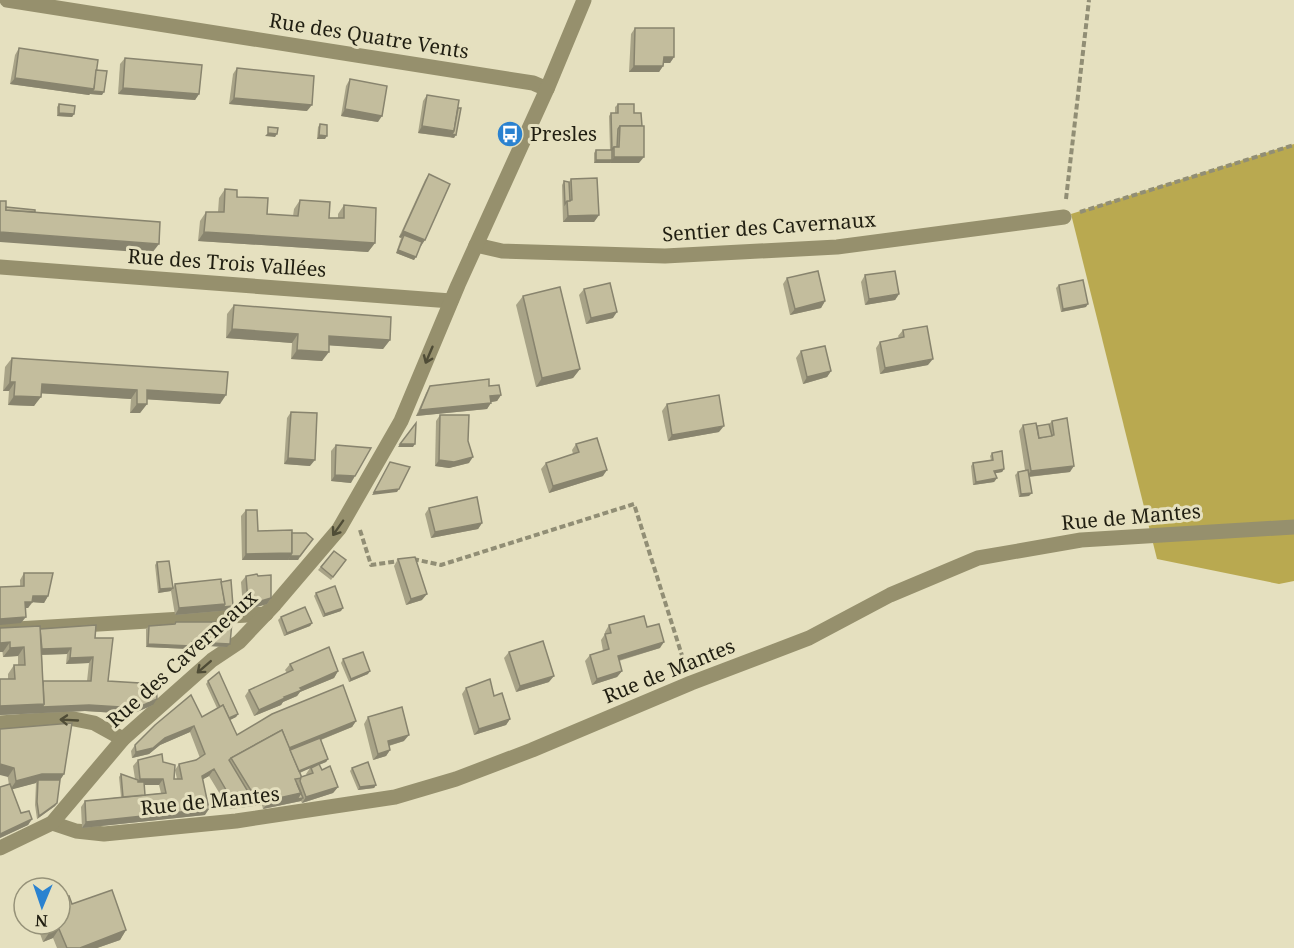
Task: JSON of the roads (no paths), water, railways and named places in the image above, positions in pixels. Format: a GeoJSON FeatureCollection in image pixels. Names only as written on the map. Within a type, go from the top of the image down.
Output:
{"type":"FeatureCollection","features":[{"type":"Feature","properties":{"kind":"street","name":"Rue des Quatre Vents"},"geometry":{"type":"LineString","coordinates":[[7,0],[533,83],[547,89]]}},
{"type":"Feature","properties":{"kind":"street","name":"Rue des Caverneaux"},"geometry":{"type":"LineString","coordinates":[[52,823],[123,739],[212,660],[239,642],[339,529],[401,421],[451,301],[547,89],[584,0]]}},
{"type":"Feature","properties":{"kind":"street","name":"Sentier des Cavernaux"},"geometry":{"type":"LineString","coordinates":[[476,245],[502,251],[665,256],[837,247],[1064,217]]}},
{"type":"Feature","properties":{"kind":"street","name":"Rue des Trois Vallées"},"geometry":{"type":"LineString","coordinates":[[0,267],[451,301]]}},
{"type":"Feature","properties":{"kind":"street","name":"Rue de Mantes"},"geometry":{"type":"LineString","coordinates":[[52,823],[76,831],[104,834],[236,821],[395,797],[456,779],[532,750],[691,683],[810,638],[890,596],[978,558],[1081,540],[1294,527]]}},
{"type":"Feature","properties":{"kind":"street"},"geometry":{"type":"LineString","coordinates":[[0,630],[266,614]]}},
{"type":"Feature","properties":{"kind":"street"},"geometry":{"type":"LineString","coordinates":[[0,723],[69,718],[94,723],[123,739]]}},
{"type":"Feature","properties":{"kind":"street"},"geometry":{"type":"LineString","coordinates":[[0,848],[52,823]]}},
{"type":"Feature","properties":{"kind":"place","name":"Presles"},"geometry":{"type":"Point","coordinates":[510,134]}}]}
